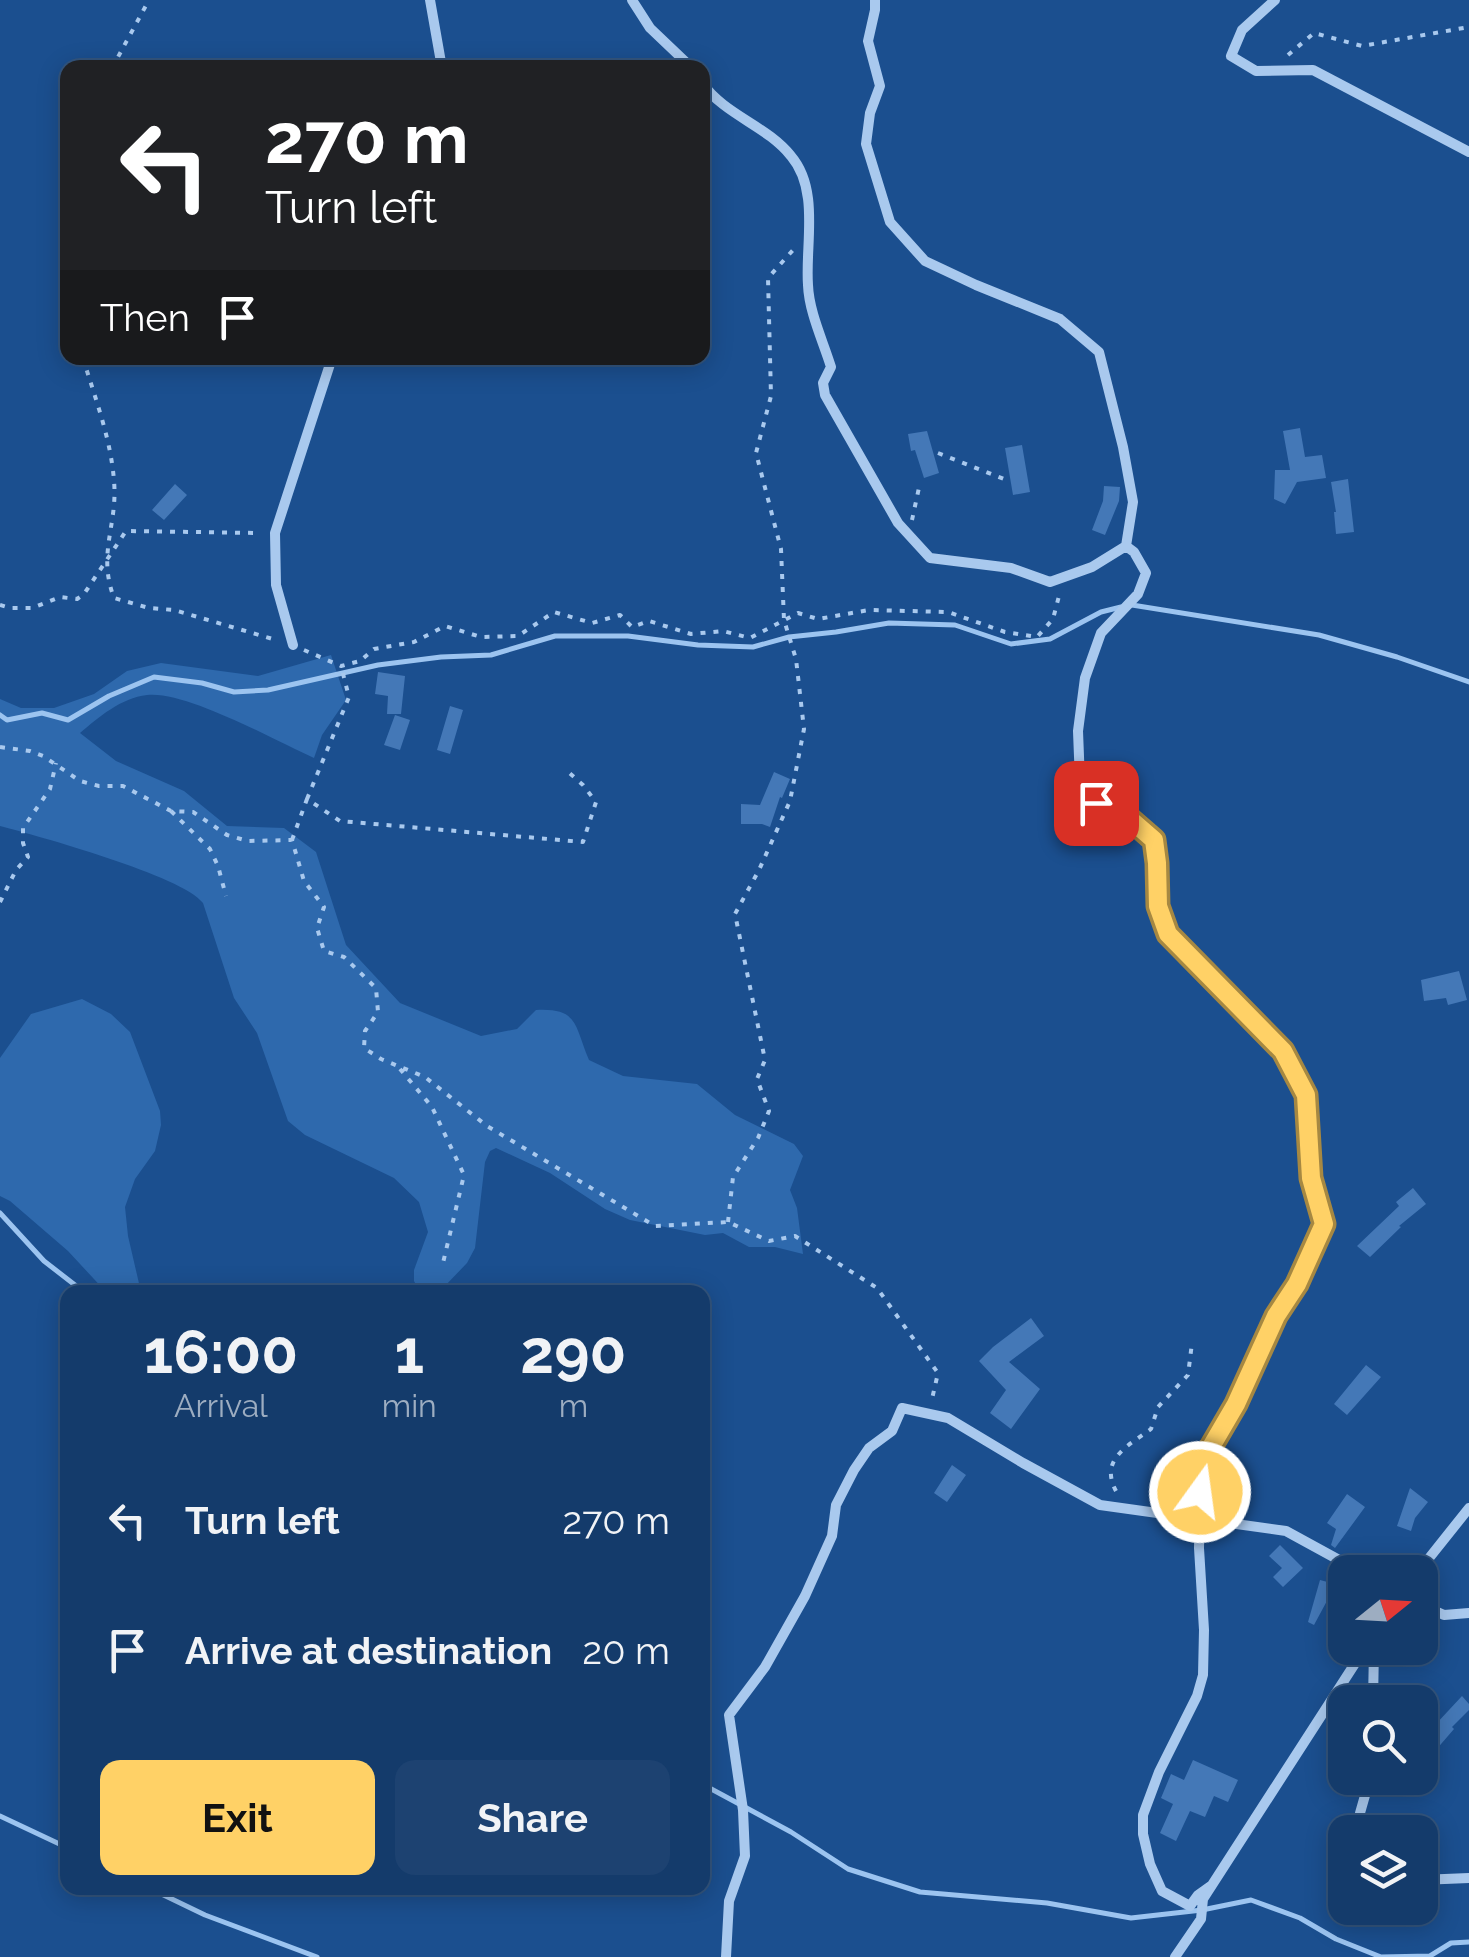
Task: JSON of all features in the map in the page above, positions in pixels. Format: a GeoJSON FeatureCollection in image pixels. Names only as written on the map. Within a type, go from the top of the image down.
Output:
{"type":"FeatureCollection","features":[{"type":"Feature","properties":{"kind":"street"},"geometry":{"type":"LineString","coordinates":[[430,0],[441,60]]}},
{"type":"Feature","properties":{"kind":"street"},"geometry":{"type":"LineString","coordinates":[[632,0],[650,28],[684,60]]}},
{"type":"Feature","properties":{"kind":"street"},"geometry":{"type":"LineString","coordinates":[[710,91],[731,113],[750,122],[794,158],[810,210],[808,286],[831,367],[823,383],[825,395],[898,523],[930,558],[1011,568],[1050,582],[1092,567],[1126,546],[1133,502],[1099,352],[1060,319],[925,260],[890,222],[866,144],[870,113],[880,86],[868,40],[874,0]]}},
{"type":"Feature","properties":{"kind":"street"},"geometry":{"type":"LineString","coordinates":[[1274,0],[1242,30],[1231,56],[1256,71],[1313,70],[1469,152]]}},
{"type":"Feature","properties":{"kind":"street"},"geometry":{"type":"LineString","coordinates":[[293,645],[276,585],[275,533],[330,365]]}},
{"type":"Feature","properties":{"kind":"street"},"geometry":{"type":"LineString","coordinates":[[1126,546],[1146,572],[1138,594],[1102,633],[1085,678],[1078,730],[1080,782],[1096,803],[1131,820],[1154,840],[1158,906],[1168,934],[1283,1051],[1306,1095],[1311,1178],[1324,1224],[1236,1404],[1201,1464],[1198,1548],[1203,1674],[1197,1696],[1142,1816],[1150,1864],[1162,1891],[1190,1906],[1212,1885]]}},
{"type":"Feature","properties":{"kind":"street"},"geometry":{"type":"LineString","coordinates":[[726,1957],[729,1901],[744,1856],[744,1810],[729,1715],[765,1668],[806,1596],[832,1536],[836,1505],[854,1470],[869,1448],[892,1431],[902,1408],[948,1418],[1100,1506],[1286,1530],[1331,1555]]}},
{"type":"Feature","properties":{"kind":"street"},"geometry":{"type":"LineString","coordinates":[[1432,1555],[1469,1508]]}},
{"type":"Feature","properties":{"kind":"street"},"geometry":{"type":"LineString","coordinates":[[1438,1612],[1469,1613]]}},
{"type":"Feature","properties":{"kind":"street"},"geometry":{"type":"LineString","coordinates":[[1175,1957],[1200,1919],[1203,1900],[1212,1885],[1354,1665]]}},
{"type":"Feature","properties":{"kind":"street"},"geometry":{"type":"LineString","coordinates":[[1438,1879],[1469,1878]]}},
{"type":"Feature","properties":{"kind":"path"},"geometry":{"type":"LineString","coordinates":[[116,60],[149,0]]}},
{"type":"Feature","properties":{"kind":"path"},"geometry":{"type":"LineString","coordinates":[[1270,71],[1314,32],[1362,46],[1469,28]]}},
{"type":"Feature","properties":{"kind":"path"},"geometry":{"type":"LineString","coordinates":[[728,1222],[733,1177],[758,1138],[769,1111],[757,1079],[765,1060],[736,914],[790,801],[804,729],[796,659],[784,620],[780,548],[756,453],[771,396],[768,278],[810,231]]}},
{"type":"Feature","properties":{"kind":"path"},"geometry":{"type":"LineString","coordinates":[[85,365],[112,456],[115,485],[106,579],[114,598],[174,610],[293,645],[341,666],[360,662],[374,649],[414,642],[445,626],[481,637],[518,636],[554,612],[592,623],[620,616],[632,627],[650,621],[691,634],[724,631],[750,638],[798,613],[818,619],[869,610],[948,612],[1005,632],[1038,637],[1053,618],[1060,578]]}},
{"type":"Feature","properties":{"kind":"path"},"geometry":{"type":"LineString","coordinates":[[938,453],[1004,479]]}},
{"type":"Feature","properties":{"kind":"path"},"geometry":{"type":"LineString","coordinates":[[909,535],[920,483]]}},
{"type":"Feature","properties":{"kind":"path"},"geometry":{"type":"LineString","coordinates":[[0,605],[32,608],[60,596],[77,599],[126,531],[275,533]]}},
{"type":"Feature","properties":{"kind":"path"},"geometry":{"type":"LineString","coordinates":[[341,666],[349,697],[292,840],[304,881],[324,907],[317,928],[324,951],[344,957],[376,988],[378,1012],[365,1032],[364,1048],[425,1078],[486,1126],[655,1226],[728,1222],[770,1241],[795,1236],[877,1288],[938,1373],[928,1414]]}},
{"type":"Feature","properties":{"kind":"path"},"geometry":{"type":"LineString","coordinates":[[0,747],[30,751],[56,763],[80,782],[123,786],[171,811],[210,849],[226,896]]}},
{"type":"Feature","properties":{"kind":"path"},"geometry":{"type":"LineString","coordinates":[[0,902],[16,870],[28,857],[23,828],[50,789],[56,763]]}},
{"type":"Feature","properties":{"kind":"path"},"geometry":{"type":"LineString","coordinates":[[307,799],[340,822],[583,842],[596,802],[566,770]]}},
{"type":"Feature","properties":{"kind":"path"},"geometry":{"type":"LineString","coordinates":[[171,811],[194,812],[227,835],[248,841],[292,840]]}},
{"type":"Feature","properties":{"kind":"path"},"geometry":{"type":"LineString","coordinates":[[397,1066],[432,1107],[464,1175],[443,1264]]}},
{"type":"Feature","properties":{"kind":"path"},"geometry":{"type":"LineString","coordinates":[[1125,1509],[1111,1481],[1111,1465],[1123,1449],[1152,1429],[1158,1406],[1188,1375],[1192,1344]]}},
{"type":"Feature","properties":{"kind":"shaded area"},"geometry":{"type":"Polygon","coordinates":[[[331,655],[346,700],[322,735],[314,758],[207,708],[164,696],[128,700],[80,733],[116,761],[184,791],[227,826],[284,828],[316,852],[346,945],[400,1003],[481,1036],[517,1029],[536,1010],[560,1012],[573,1021],[589,1060],[623,1076],[697,1084],[735,1115],[794,1144],[803,1156],[790,1190],[797,1208],[803,1254],[775,1247],[749,1247],[723,1233],[705,1235],[630,1220],[605,1209],[550,1173],[496,1148],[485,1162],[475,1248],[467,1263],[446,1285],[416,1285],[414,1270],[428,1232],[419,1202],[394,1178],[305,1135],[288,1121],[257,1033],[234,998],[203,903],[190,892],[140,869],[0,826],[0,699],[21,708],[54,708],[94,694],[127,671],[161,663],[258,676],[331,655]]]}},
{"type":"Feature","properties":{"kind":"shaded area"},"geometry":{"type":"Polygon","coordinates":[[[82,999],[111,1014],[130,1032],[160,1111],[161,1125],[155,1151],[135,1179],[125,1207],[139,1285],[100,1285],[68,1251],[0,1196],[0,1058],[31,1014],[82,999]]]}},
{"type":"Feature","properties":{"kind":"building"},"geometry":{"type":"Polygon","coordinates":[[[1300,428],[1305,457],[1322,455],[1326,478],[1297,482],[1285,504],[1274,499],[1275,470],[1290,470],[1283,431],[1300,428]]]}},
{"type":"Feature","properties":{"kind":"building"},"geometry":{"type":"Polygon","coordinates":[[[927,431],[939,473],[924,478],[908,434],[927,431]]]}},
{"type":"Feature","properties":{"kind":"building"},"geometry":{"type":"Polygon","coordinates":[[[1022,445],[1030,492],[1013,495],[1005,448],[1022,445]]]}},
{"type":"Feature","properties":{"kind":"building"},"geometry":{"type":"Polygon","coordinates":[[[1348,479],[1354,532],[1336,534],[1331,482],[1348,479]]]}},
{"type":"Feature","properties":{"kind":"building"},"geometry":{"type":"Polygon","coordinates":[[[175,484],[187,495],[164,520],[152,510],[175,484]]]}},
{"type":"Feature","properties":{"kind":"building"},"geometry":{"type":"Polygon","coordinates":[[[1104,486],[1120,487],[1119,501],[1105,535],[1092,530],[1104,486]]]}},
{"type":"Feature","properties":{"kind":"building"},"geometry":{"type":"Polygon","coordinates":[[[378,672],[405,676],[401,714],[387,714],[388,696],[375,694],[378,672]]]}},
{"type":"Feature","properties":{"kind":"building"},"geometry":{"type":"Polygon","coordinates":[[[450,706],[463,710],[450,754],[437,750],[450,706]]]}},
{"type":"Feature","properties":{"kind":"building"},"geometry":{"type":"Polygon","coordinates":[[[395,715],[410,720],[400,750],[384,745],[395,715]]]}},
{"type":"Feature","properties":{"kind":"building"},"geometry":{"type":"Polygon","coordinates":[[[774,772],[790,779],[770,827],[741,824],[741,804],[760,805],[774,772]]]}},
{"type":"Feature","properties":{"kind":"building"},"geometry":{"type":"Polygon","coordinates":[[[1459,971],[1467,1000],[1448,1005],[1446,998],[1424,1001],[1421,980],[1459,971]]]}},
{"type":"Feature","properties":{"kind":"building"},"geometry":{"type":"Polygon","coordinates":[[[1413,1188],[1426,1204],[1370,1257],[1357,1246],[1413,1188]]]}},
{"type":"Feature","properties":{"kind":"building"},"geometry":{"type":"Polygon","coordinates":[[[1031,1318],[1044,1336],[1009,1362],[1040,1389],[1011,1429],[990,1413],[1006,1390],[979,1361],[1031,1318]]]}},
{"type":"Feature","properties":{"kind":"building"},"geometry":{"type":"Polygon","coordinates":[[[1366,1365],[1381,1377],[1347,1415],[1334,1404],[1366,1365]]]}},
{"type":"Feature","properties":{"kind":"building"},"geometry":{"type":"Polygon","coordinates":[[[952,1465],[966,1475],[947,1502],[934,1493],[952,1465]]]}},
{"type":"Feature","properties":{"kind":"building"},"geometry":{"type":"Polygon","coordinates":[[[1410,1488],[1428,1502],[1415,1518],[1411,1531],[1397,1526],[1410,1488]]]}},
{"type":"Feature","properties":{"kind":"building"},"geometry":{"type":"Polygon","coordinates":[[[1347,1494],[1365,1507],[1335,1548],[1331,1545],[1336,1529],[1327,1523],[1347,1494]]]}},
{"type":"Feature","properties":{"kind":"building"},"geometry":{"type":"Polygon","coordinates":[[[1280,1545],[1303,1568],[1283,1587],[1273,1577],[1282,1568],[1269,1556],[1280,1545]]]}},
{"type":"Feature","properties":{"kind":"building"},"geometry":{"type":"Polygon","coordinates":[[[1320,1580],[1328,1582],[1328,1599],[1314,1625],[1308,1622],[1320,1580]]]}},
{"type":"Feature","properties":{"kind":"building"},"geometry":{"type":"Polygon","coordinates":[[[1462,1696],[1469,1704],[1469,1710],[1438,1748],[1438,1722],[1462,1696]]]}},
{"type":"Feature","properties":{"kind":"building"},"geometry":{"type":"Polygon","coordinates":[[[1193,1760],[1238,1780],[1228,1802],[1214,1796],[1205,1817],[1190,1811],[1176,1841],[1160,1833],[1173,1804],[1161,1798],[1171,1774],[1184,1780],[1193,1760]]]}},
{"type":"Feature","properties":{"kind":"waterway"},"geometry":{"type":"LineString","coordinates":[[1132,605],[1319,635],[1469,682]]}},
{"type":"Feature","properties":{"kind":"waterway"},"geometry":{"type":"LineString","coordinates":[[0,715],[7,720],[42,713],[68,720],[109,696],[154,677],[234,692],[268,690],[378,665],[491,655],[555,636],[628,636],[753,647],[789,637],[889,623],[955,625],[1011,644],[1050,639],[1101,612],[1121,607]]}},
{"type":"Feature","properties":{"kind":"waterway"},"geometry":{"type":"LineString","coordinates":[[0,1213],[44,1261],[75,1285]]}},
{"type":"Feature","properties":{"kind":"waterway"},"geometry":{"type":"LineString","coordinates":[[710,1788],[791,1832],[848,1869],[920,1892],[1047,1903],[1131,1918],[1251,1900],[1300,1918],[1336,1939],[1381,1957],[1430,1956],[1451,1943],[1469,1942]]}},
{"type":"Feature","properties":{"kind":"waterway"},"geometry":{"type":"LineString","coordinates":[[0,1816],[60,1844]]}},
{"type":"Feature","properties":{"kind":"waterway"},"geometry":{"type":"LineString","coordinates":[[164,1895],[205,1915],[317,1957]]}},
{"type":"Feature","properties":{"kind":"route"},"geometry":{"type":"LineString","coordinates":[[1096,803],[1131,820],[1154,840],[1158,906],[1168,934],[1283,1051],[1306,1095],[1311,1178],[1324,1224],[1236,1404],[1201,1464],[1200,1492]]}}]}
